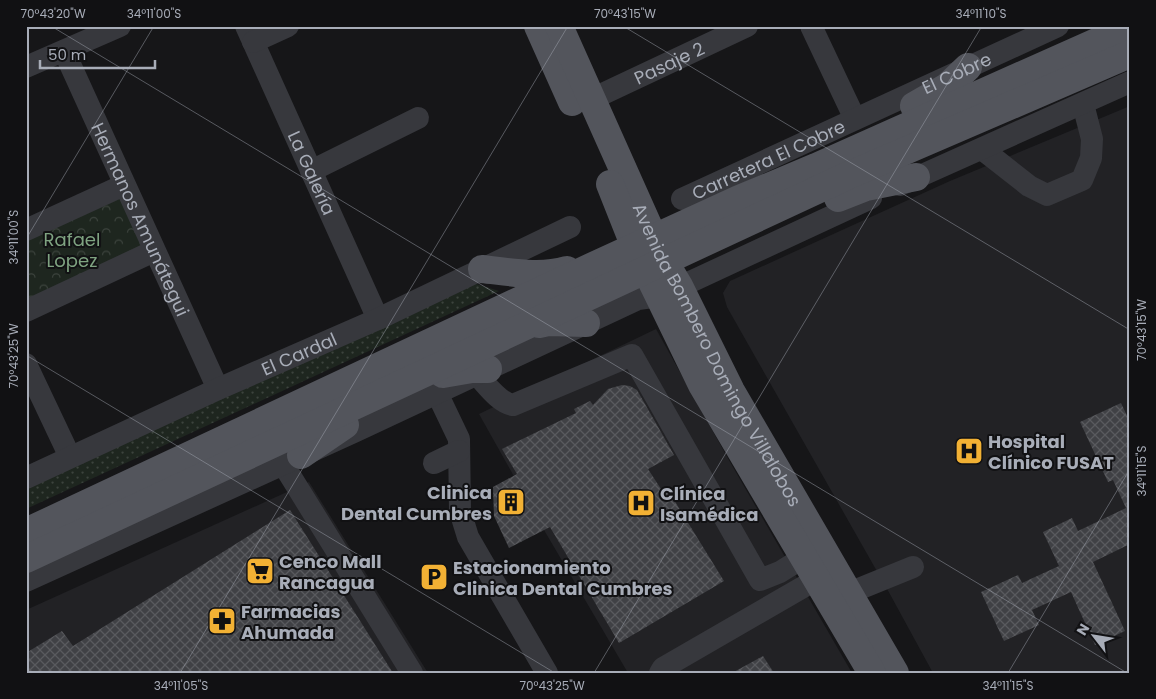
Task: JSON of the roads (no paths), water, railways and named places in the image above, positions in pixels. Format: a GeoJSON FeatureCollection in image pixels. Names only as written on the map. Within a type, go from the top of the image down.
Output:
{"type":"FeatureCollection","features":[{"type":"Feature","properties":{"kind":"main road","name":"Avenida Bombero Domingo Villalobos"},"geometry":{"type":"LineString","coordinates":[[538,26],[612,188],[669,291],[731,390],[814,561],[872,673]]}},
{"type":"Feature","properties":{"kind":"main road","name":"Avenida Bombero Domingo Villalobos"},"geometry":{"type":"LineString","coordinates":[[559,26],[592,99],[650,254]]}},
{"type":"Feature","properties":{"kind":"main road"},"geometry":{"type":"LineString","coordinates":[[26,559],[520,328],[650,254],[737,200],[1130,28]]}},
{"type":"Feature","properties":{"kind":"main road"},"geometry":{"type":"LineString","coordinates":[[482,269],[550,274],[650,254],[755,218],[847,176],[1130,54]]}},
{"type":"Feature","properties":{"kind":"main road"},"geometry":{"type":"LineString","coordinates":[[816,167],[836,147],[947,87],[968,67]]}},
{"type":"Feature","properties":{"kind":"main road"},"geometry":{"type":"LineString","coordinates":[[755,218],[777,219],[791,217],[866,187],[916,178]]}},
{"type":"Feature","properties":{"kind":"main road"},"geometry":{"type":"LineString","coordinates":[[26,532],[591,266]]}},
{"type":"Feature","properties":{"kind":"main road"},"geometry":{"type":"LineString","coordinates":[[520,328],[548,322],[586,323]]}},
{"type":"Feature","properties":{"kind":"main road"},"geometry":{"type":"LineString","coordinates":[[292,459],[356,417],[395,387],[452,372],[472,369],[482,372]]}},
{"type":"Feature","properties":{"kind":"main road","name":"Avenida Bombero Domingo Villalobos"},"geometry":{"type":"LineString","coordinates":[[814,561],[849,593],[895,673]]}},
{"type":"Feature","properties":{"kind":"street"},"geometry":{"type":"LineString","coordinates":[[26,67],[120,26]]}},
{"type":"Feature","properties":{"kind":"street"},"geometry":{"type":"LineString","coordinates":[[250,34],[288,26]]}},
{"type":"Feature","properties":{"kind":"street","name":"Pasaje 2"},"geometry":{"type":"LineString","coordinates":[[592,99],[712,33],[747,26]]}},
{"type":"Feature","properties":{"kind":"street"},"geometry":{"type":"LineString","coordinates":[[811,26],[855,119]]}},
{"type":"Feature","properties":{"kind":"street","name":"El Cobre"},"geometry":{"type":"LineString","coordinates":[[855,119],[968,67],[1031,32],[1058,26]]}},
{"type":"Feature","properties":{"kind":"street","name":"La Galería"},"geometry":{"type":"LineString","coordinates":[[250,34],[378,319]]}},
{"type":"Feature","properties":{"kind":"street","name":"Hermanos Amunátegui"},"geometry":{"type":"LineString","coordinates":[[64,51],[218,389]]}},
{"type":"Feature","properties":{"kind":"street"},"geometry":{"type":"LineString","coordinates":[[26,581],[437,394],[638,298],[669,291],[1130,82]]}},
{"type":"Feature","properties":{"kind":"street"},"geometry":{"type":"LineString","coordinates":[[982,149],[1036,191],[1047,195],[1082,180],[1092,158],[1092,139],[1083,104]]}},
{"type":"Feature","properties":{"kind":"street"},"geometry":{"type":"LineString","coordinates":[[311,171],[418,118]]}},
{"type":"Feature","properties":{"kind":"street","name":"Carretera El Cobre"},"geometry":{"type":"LineString","coordinates":[[682,198],[855,119]]}},
{"type":"Feature","properties":{"kind":"street"},"geometry":{"type":"LineString","coordinates":[[26,230],[124,185]]}},
{"type":"Feature","properties":{"kind":"street","name":"El Cardal"},"geometry":{"type":"LineString","coordinates":[[26,478],[218,389],[378,319],[570,227]]}},
{"type":"Feature","properties":{"kind":"street"},"geometry":{"type":"LineString","coordinates":[[26,311],[154,251]]}},
{"type":"Feature","properties":{"kind":"street"},"geometry":{"type":"LineString","coordinates":[[482,372],[502,401],[513,405],[632,355],[760,580],[814,561]]}},
{"type":"Feature","properties":{"kind":"street"},"geometry":{"type":"LineString","coordinates":[[26,364],[70,457]]}},
{"type":"Feature","properties":{"kind":"street"},"geometry":{"type":"LineString","coordinates":[[437,394],[459,439],[460,511],[468,537],[547,673]]}},
{"type":"Feature","properties":{"kind":"street"},"geometry":{"type":"LineString","coordinates":[[434,464],[459,451]]}},
{"type":"Feature","properties":{"kind":"street"},"geometry":{"type":"LineString","coordinates":[[292,459],[412,673]]}},
{"type":"Feature","properties":{"kind":"street"},"geometry":{"type":"LineString","coordinates":[[660,673],[663,668],[814,561]]}},
{"type":"Feature","properties":{"kind":"street"},"geometry":{"type":"LineString","coordinates":[[849,593],[913,567]]}},
{"type":"Feature","properties":{"kind":"place","name":"Hospital Clínico FUSAT"},"geometry":{"type":"Point","coordinates":[969,451]}},
{"type":"Feature","properties":{"kind":"place","name":"Clinica Dental Cumbres"},"geometry":{"type":"Point","coordinates":[511,502]}},
{"type":"Feature","properties":{"kind":"place","name":"Clínica Isamédica"},"geometry":{"type":"Point","coordinates":[641,503]}},
{"type":"Feature","properties":{"kind":"place","name":"Cenco Mall Rancagua"},"geometry":{"type":"Point","coordinates":[260,571]}},
{"type":"Feature","properties":{"kind":"place","name":"Estacionamiento Clinica Dental Cumbres"},"geometry":{"type":"Point","coordinates":[434,577]}},
{"type":"Feature","properties":{"kind":"place","name":"Farmacias Ahumada"},"geometry":{"type":"Point","coordinates":[222,621]}},
{"type":"Feature","properties":{"kind":"park label","name":"Rafael Lopez"},"geometry":{"type":"Point","coordinates":[72,249]}}]}
